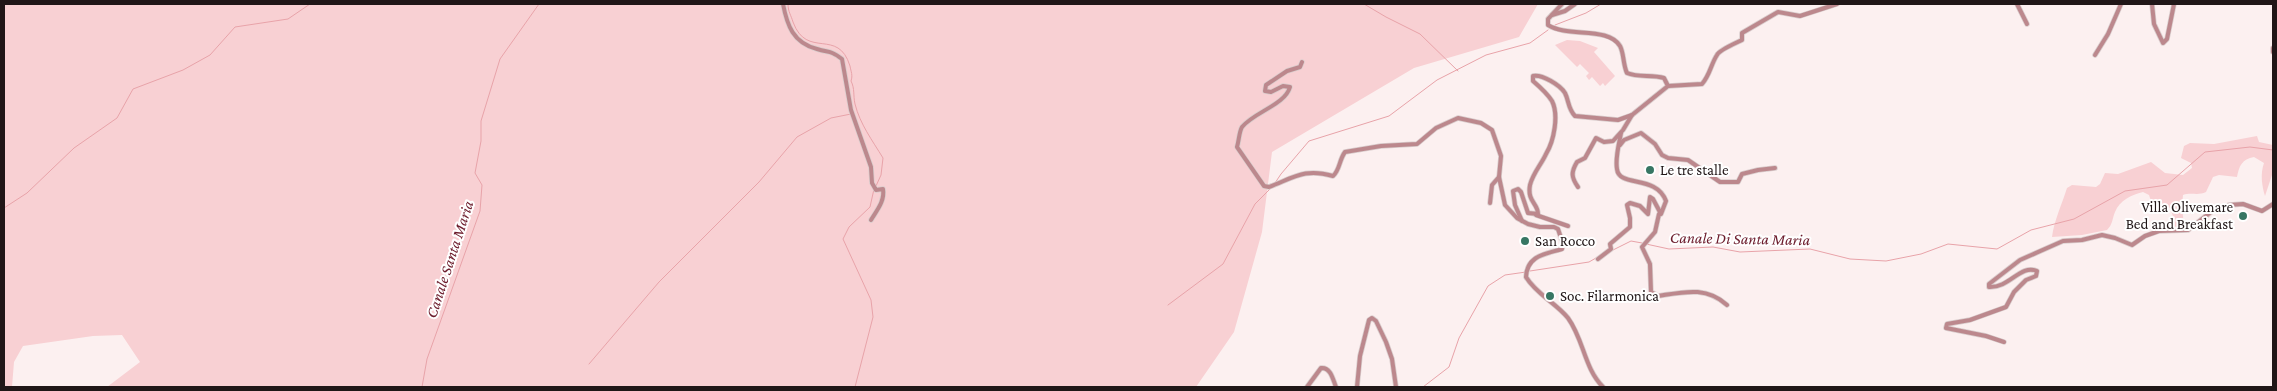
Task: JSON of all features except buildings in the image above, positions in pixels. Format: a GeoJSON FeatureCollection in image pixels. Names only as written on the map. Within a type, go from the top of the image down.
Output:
{"type":"FeatureCollection","features":[{"type":"Feature","properties":{"kind":"street"},"geometry":{"type":"LineString","coordinates":[[783,4],[787,24],[795,37],[816,49],[830,50],[842,59],[851,110],[871,167],[873,186],[876,190],[883,189],[884,196],[871,220]]}},
{"type":"Feature","properties":{"kind":"street"},"geometry":{"type":"LineString","coordinates":[[1562,4],[1548,19],[1548,25],[1554,29],[1609,36],[1621,47],[1627,73],[1639,76],[1659,76],[1664,78],[1668,86]]}},
{"type":"Feature","properties":{"kind":"street"},"geometry":{"type":"LineString","coordinates":[[1552,15],[1565,11],[1575,4]]}},
{"type":"Feature","properties":{"kind":"street"},"geometry":{"type":"LineString","coordinates":[[1536,215],[1538,210],[1529,194],[1531,183],[1550,147],[1554,126],[1554,109],[1552,101],[1544,90],[1533,81],[1533,76],[1540,76],[1563,91],[1569,109],[1574,116],[1618,120],[1632,115],[1668,86],[1702,84],[1707,78],[1716,55],[1742,40],[1742,33],[1778,12],[1800,16],[1837,4]]}},
{"type":"Feature","properties":{"kind":"street"},"geometry":{"type":"LineString","coordinates":[[2017,4],[2027,24]]}},
{"type":"Feature","properties":{"kind":"street"},"geometry":{"type":"LineString","coordinates":[[2095,55],[2108,34],[2121,4]]}},
{"type":"Feature","properties":{"kind":"street"},"geometry":{"type":"LineString","coordinates":[[2152,4],[2154,24],[2163,43],[2167,39],[2174,4]]}},
{"type":"Feature","properties":{"kind":"street"},"geometry":{"type":"LineString","coordinates":[[1302,62],[1300,67],[1287,71],[1266,85],[1266,91],[1271,92],[1283,86],[1290,87],[1288,94],[1251,119],[1241,129],[1237,146],[1264,186],[1269,187],[1292,177],[1313,172],[1333,176],[1336,174],[1344,152],[1381,146],[1417,144],[1436,128],[1458,118],[1481,123],[1492,130],[1502,156],[1499,177],[1505,205],[1508,210],[1522,221],[1540,227],[1554,226],[1558,229],[1564,244],[1562,248],[1533,258],[1529,264],[1526,277],[1568,318],[1577,333],[1591,372],[1604,387]]}},
{"type":"Feature","properties":{"kind":"street"},"geometry":{"type":"LineString","coordinates":[[1578,187],[1572,176],[1577,162],[1585,158],[1596,138],[1609,143],[1621,133],[1632,115]]}},
{"type":"Feature","properties":{"kind":"street"},"geometry":{"type":"LineString","coordinates":[[1621,133],[1616,169],[1619,176],[1626,180],[1652,185],[1666,201],[1662,213],[1659,214],[1655,232],[1642,247],[1650,264],[1651,292],[1658,296],[1705,292],[1713,294],[1727,305]]}},
{"type":"Feature","properties":{"kind":"street"},"geometry":{"type":"LineString","coordinates":[[1620,145],[1624,140],[1641,133],[1655,144],[1662,155],[1688,160],[1720,182],[1738,182],[1742,174],[1775,168]]}},
{"type":"Feature","properties":{"kind":"street"},"geometry":{"type":"LineString","coordinates":[[1490,203],[1492,185],[1499,177]]}},
{"type":"Feature","properties":{"kind":"street"},"geometry":{"type":"LineString","coordinates":[[1522,221],[1513,199],[1515,189],[1521,192],[1528,213],[1568,226]]}},
{"type":"Feature","properties":{"kind":"street"},"geometry":{"type":"LineString","coordinates":[[1598,259],[1611,249],[1610,244],[1630,227],[1627,205],[1630,203],[1636,204],[1648,214],[1650,197],[1653,199],[1659,214]]}},
{"type":"Feature","properties":{"kind":"street"},"geometry":{"type":"LineString","coordinates":[[2004,342],[1986,336],[1946,328],[1947,324],[1970,320],[2006,307],[2014,292],[2026,280],[2036,276],[2037,271],[2029,270],[2022,272],[2004,286],[1990,287],[1989,284],[2020,260],[2063,241],[2082,240],[2102,235],[2115,238],[2132,246],[2152,233],[2188,230],[2211,212],[2229,205],[2243,204],[2262,211],[2273,204]]}},
{"type":"Feature","properties":{"kind":"street"},"geometry":{"type":"LineString","coordinates":[[1357,387],[1360,356],[1369,320],[1372,318],[1376,321],[1392,359],[1396,387]]}},
{"type":"Feature","properties":{"kind":"street"},"geometry":{"type":"LineString","coordinates":[[1307,387],[1321,368],[1324,367],[1328,370],[1336,387]]}},
{"type":"Feature","properties":{"kind":"shaded area"},"geometry":{"type":"Polygon","coordinates":[[[4,4],[1538,4],[1519,37],[1414,68],[1272,152],[1262,232],[1234,332],[1196,387],[107,387],[140,362],[122,335],[93,336],[23,346],[14,362],[12,387],[4,387],[4,4]]]}},
{"type":"Feature","properties":{"kind":"shaded area"},"geometry":{"type":"Polygon","coordinates":[[[1567,40],[1580,41],[1598,48],[1594,52],[1615,76],[1605,86],[1603,83],[1600,86],[1592,77],[1589,80],[1586,76],[1589,73],[1580,64],[1577,67],[1555,45],[1567,40]]]}},
{"type":"Feature","properties":{"kind":"shaded area"},"geometry":{"type":"Polygon","coordinates":[[[2257,136],[2259,142],[2273,145],[2273,172],[2265,196],[2262,180],[2264,163],[2254,157],[2247,159],[2242,164],[2237,177],[2219,175],[2213,177],[2206,192],[2183,195],[2184,227],[2173,228],[2174,219],[2170,208],[2164,205],[2153,207],[2149,195],[2143,192],[2130,196],[2120,204],[2107,230],[2082,235],[2052,237],[2067,188],[2072,185],[2096,187],[2100,184],[2105,173],[2118,174],[2151,162],[2165,173],[2183,175],[2192,168],[2191,163],[2181,158],[2184,146],[2190,143],[2214,144],[2257,136]]]}},
{"type":"Feature","properties":{"kind":"waterway"},"geometry":{"type":"LineString","coordinates":[[4,208],[27,193],[74,148],[117,118],[133,89],[183,70],[210,55],[235,27],[288,19],[310,4]]}},
{"type":"Feature","properties":{"kind":"waterway","name":"Canale Santa Maria"},"geometry":{"type":"LineString","coordinates":[[422,387],[427,359],[480,211],[482,185],[475,173],[481,141],[481,121],[500,59],[539,4]]}},
{"type":"Feature","properties":{"kind":"waterway"},"geometry":{"type":"LineString","coordinates":[[788,4],[788,9],[799,33],[806,39],[838,48],[845,54],[850,66],[857,111],[883,158],[881,175],[876,186]]}},
{"type":"Feature","properties":{"kind":"waterway"},"geometry":{"type":"LineString","coordinates":[[1364,4],[1420,34],[1458,71]]}},
{"type":"Feature","properties":{"kind":"waterway"},"geometry":{"type":"LineString","coordinates":[[1555,25],[1586,13],[1601,4]]}},
{"type":"Feature","properties":{"kind":"waterway"},"geometry":{"type":"LineString","coordinates":[[1275,183],[1309,141],[1389,116],[1437,80],[1486,55],[1530,43],[1548,30]]}},
{"type":"Feature","properties":{"kind":"waterway"},"geometry":{"type":"LineString","coordinates":[[589,364],[659,282],[759,182],[797,137],[831,118],[851,114]]}},
{"type":"Feature","properties":{"kind":"waterway","name":"Canale Di Santa Maria"},"geometry":{"type":"LineString","coordinates":[[1646,244],[1669,249],[1713,247],[1740,252],[1810,249],[1850,259],[1886,261],[1921,254],[1948,244],[1997,249],[2031,230],[2074,219],[2125,191],[2167,185],[2205,152],[2250,147],[2273,150]]}},
{"type":"Feature","properties":{"kind":"waterway"},"geometry":{"type":"LineString","coordinates":[[1168,305],[1223,264],[1255,204],[1273,186]]}},
{"type":"Feature","properties":{"kind":"waterway"},"geometry":{"type":"LineString","coordinates":[[855,387],[873,317],[871,300],[843,239],[849,227],[870,207],[874,189]]}},
{"type":"Feature","properties":{"kind":"waterway","name":"Canale Di Santa Maria"},"geometry":{"type":"LineString","coordinates":[[1611,251],[1631,241],[1642,243]]}},
{"type":"Feature","properties":{"kind":"waterway","name":"Canale Di Santa Maria"},"geometry":{"type":"LineString","coordinates":[[1530,271],[1589,262],[1596,258]]}},
{"type":"Feature","properties":{"kind":"waterway","name":"Canale Di Santa Maria"},"geometry":{"type":"LineString","coordinates":[[1423,387],[1449,367],[1459,338],[1488,286],[1505,275],[1526,272]]}},
{"type":"Feature","properties":{"kind":"place","name":"Le tre stalle"},"geometry":{"type":"Point","coordinates":[1650,170]}},
{"type":"Feature","properties":{"kind":"place","name":"Villa Olivemare Bed and Breakfast"},"geometry":{"type":"Point","coordinates":[2243,216]}},
{"type":"Feature","properties":{"kind":"place","name":"San Rocco"},"geometry":{"type":"Point","coordinates":[1525,241]}},
{"type":"Feature","properties":{"kind":"place","name":"Soc. Filarmonica"},"geometry":{"type":"Point","coordinates":[1550,296]}}]}
